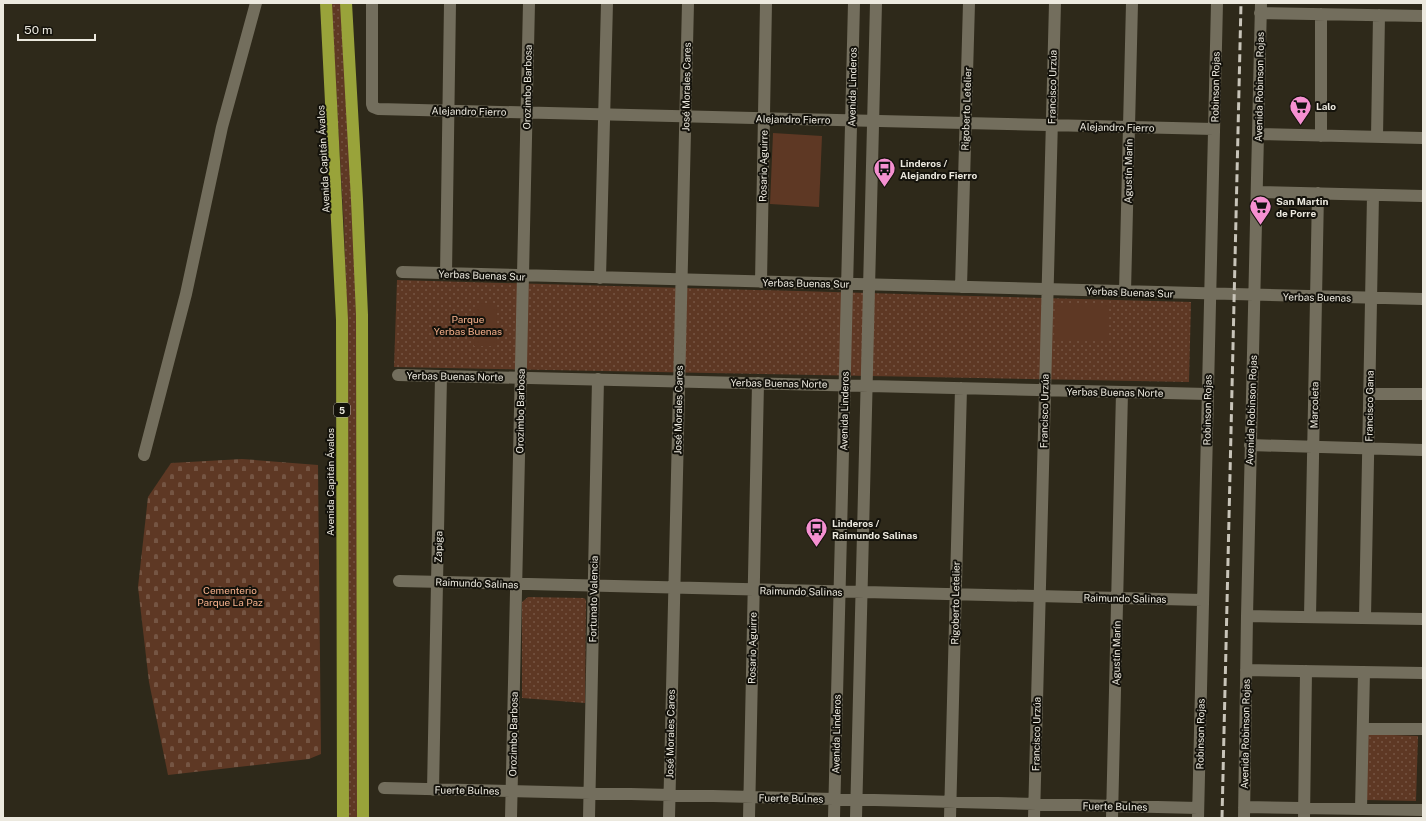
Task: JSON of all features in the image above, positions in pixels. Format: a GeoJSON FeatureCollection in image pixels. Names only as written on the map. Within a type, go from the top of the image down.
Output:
{"type":"FeatureCollection","features":[{"type":"Feature","properties":{"kind":"highway","name":"Avenida Capitán Ávalos"},"geometry":{"type":"LineString","coordinates":[[326,3],[342,320],[343,818]]}},
{"type":"Feature","properties":{"kind":"highway","name":"5"},"geometry":{"type":"LineString","coordinates":[[346,3],[358,208],[362,315],[363,818]]}},
{"type":"Feature","properties":{"kind":"street"},"geometry":{"type":"LineString","coordinates":[[144,455],[186,294],[222,127],[256,3]]}},
{"type":"Feature","properties":{"kind":"street","name":"Alejandro Fierro"},"geometry":{"type":"LineString","coordinates":[[372,3],[372,104],[373,107],[378,109],[1214,129]]}},
{"type":"Feature","properties":{"kind":"street"},"geometry":{"type":"LineString","coordinates":[[446,274],[450,3]]}},
{"type":"Feature","properties":{"kind":"street","name":"Orozimbo Barbosa"},"geometry":{"type":"LineString","coordinates":[[511,818],[529,3]]}},
{"type":"Feature","properties":{"kind":"street"},"geometry":{"type":"LineString","coordinates":[[600,278],[606,3]]}},
{"type":"Feature","properties":{"kind":"street","name":"José Morales Cares"},"geometry":{"type":"LineString","coordinates":[[668,818],[688,3]]}},
{"type":"Feature","properties":{"kind":"street","name":"Rosario Aguirre"},"geometry":{"type":"LineString","coordinates":[[761,282],[766,3]]}},
{"type":"Feature","properties":{"kind":"street","name":"Avenida Linderos"},"geometry":{"type":"LineString","coordinates":[[834,818],[854,3]]}},
{"type":"Feature","properties":{"kind":"street"},"geometry":{"type":"LineString","coordinates":[[856,818],[876,3]]}},
{"type":"Feature","properties":{"kind":"street","name":"Rigoberto Letelier"},"geometry":{"type":"LineString","coordinates":[[961,287],[969,3]]}},
{"type":"Feature","properties":{"kind":"street","name":"Francisco Urzúa"},"geometry":{"type":"LineString","coordinates":[[1034,818],[1055,3]]}},
{"type":"Feature","properties":{"kind":"street","name":"Agustín Marín"},"geometry":{"type":"LineString","coordinates":[[1125,292],[1132,3]]}},
{"type":"Feature","properties":{"kind":"street","name":"Robinson Rojas"},"geometry":{"type":"LineString","coordinates":[[1198,813],[1217,3]]}},
{"type":"Feature","properties":{"kind":"street"},"geometry":{"type":"LineString","coordinates":[[1260,8],[1322,14],[1423,16]]}},
{"type":"Feature","properties":{"kind":"street","name":"Avenida Robinson Rojas"},"geometry":{"type":"LineString","coordinates":[[1244,813],[1250,445],[1257,192],[1260,8]]}},
{"type":"Feature","properties":{"kind":"street"},"geometry":{"type":"LineString","coordinates":[[1321,136],[1322,14]]}},
{"type":"Feature","properties":{"kind":"street"},"geometry":{"type":"LineString","coordinates":[[1376,137],[1379,15]]}},
{"type":"Feature","properties":{"kind":"street"},"geometry":{"type":"LineString","coordinates":[[1258,134],[1423,138]]}},
{"type":"Feature","properties":{"kind":"street"},"geometry":{"type":"LineString","coordinates":[[1257,192],[1423,196]]}},
{"type":"Feature","properties":{"kind":"street","name":"Marcoleta"},"geometry":{"type":"LineString","coordinates":[[1310,617],[1318,193]]}},
{"type":"Feature","properties":{"kind":"street","name":"Francisco Gana"},"geometry":{"type":"LineString","coordinates":[[1365,618],[1373,195]]}},
{"type":"Feature","properties":{"kind":"street","name":"Yerbas Buenas Sur"},"geometry":{"type":"LineString","coordinates":[[402,272],[1210,294]]}},
{"type":"Feature","properties":{"kind":"street","name":"Yerbas Buenas"},"geometry":{"type":"LineString","coordinates":[[1210,294],[1423,299]]}},
{"type":"Feature","properties":{"kind":"street","name":"Yerbas Buenas Norte"},"geometry":{"type":"LineString","coordinates":[[398,375],[1208,394]]}},
{"type":"Feature","properties":{"kind":"street","name":"Zapiga"},"geometry":{"type":"LineString","coordinates":[[433,790],[441,376]]}},
{"type":"Feature","properties":{"kind":"street","name":"Fortunato Valencia"},"geometry":{"type":"LineString","coordinates":[[589,818],[598,379]]}},
{"type":"Feature","properties":{"kind":"street","name":"Rosario Aguirre"},"geometry":{"type":"LineString","coordinates":[[748,818],[758,383]]}},
{"type":"Feature","properties":{"kind":"street","name":"Rigoberto Letelier"},"geometry":{"type":"LineString","coordinates":[[950,818],[961,388]]}},
{"type":"Feature","properties":{"kind":"street","name":"Agustín Marín"},"geometry":{"type":"LineString","coordinates":[[1112,812],[1122,392]]}},
{"type":"Feature","properties":{"kind":"street"},"geometry":{"type":"LineString","coordinates":[[1369,394],[1423,394]]}},
{"type":"Feature","properties":{"kind":"street"},"geometry":{"type":"LineString","coordinates":[[1250,445],[1423,450]]}},
{"type":"Feature","properties":{"kind":"street","name":"Raimundo Salinas"},"geometry":{"type":"LineString","coordinates":[[399,581],[1203,600]]}},
{"type":"Feature","properties":{"kind":"street"},"geometry":{"type":"LineString","coordinates":[[1247,616],[1423,619]]}},
{"type":"Feature","properties":{"kind":"street"},"geometry":{"type":"LineString","coordinates":[[1246,670],[1423,673]]}},
{"type":"Feature","properties":{"kind":"street"},"geometry":{"type":"LineString","coordinates":[[1304,813],[1306,671]]}},
{"type":"Feature","properties":{"kind":"street"},"geometry":{"type":"LineString","coordinates":[[1359,812],[1364,672]]}},
{"type":"Feature","properties":{"kind":"street"},"geometry":{"type":"LineString","coordinates":[[1363,729],[1423,729]]}},
{"type":"Feature","properties":{"kind":"street","name":"Fuerte Bulnes"},"geometry":{"type":"LineString","coordinates":[[384,788],[1035,804],[1112,812],[1198,813]]}},
{"type":"Feature","properties":{"kind":"street"},"geometry":{"type":"LineString","coordinates":[[1244,813],[1423,810]]}},
{"type":"Feature","properties":{"kind":"green space"},"geometry":{"type":"Polygon","coordinates":[[[331,3],[342,3],[357,298],[359,818],[348,818],[347,324],[344,227],[331,3]]]}},
{"type":"Feature","properties":{"kind":"green space"},"geometry":{"type":"Polygon","coordinates":[[[773,133],[822,136],[819,207],[770,204],[773,133]]]}},
{"type":"Feature","properties":{"kind":"green space","name":"Parque Yerbas Buenas"},"geometry":{"type":"Polygon","coordinates":[[[397,280],[1191,302],[1189,382],[394,367],[397,280]]]}},
{"type":"Feature","properties":{"kind":"green space"},"geometry":{"type":"Polygon","coordinates":[[[475,303],[497,304],[496,346],[474,346],[475,303]]]}},
{"type":"Feature","properties":{"kind":"green space"},"geometry":{"type":"Polygon","coordinates":[[[1055,303],[1109,303],[1109,339],[1054,339],[1055,303]]]}},
{"type":"Feature","properties":{"kind":"green space","name":"Cementerio Parque La Paz"},"geometry":{"type":"Polygon","coordinates":[[[242,459],[318,465],[321,754],[309,759],[168,775],[149,682],[138,587],[148,497],[171,463],[242,459]]]}},
{"type":"Feature","properties":{"kind":"green space"},"geometry":{"type":"Polygon","coordinates":[[[528,597],[584,598],[586,600],[585,703],[522,698],[522,602],[528,597]]]}},
{"type":"Feature","properties":{"kind":"green space"},"geometry":{"type":"Polygon","coordinates":[[[1368,734],[1418,736],[1416,801],[1366,800],[1368,734]]]}},
{"type":"Feature","properties":{"kind":"railway"},"geometry":{"type":"LineString","coordinates":[[1222,818],[1241,3]]}},
{"type":"Feature","properties":{"kind":"place","name":"Lalo"},"geometry":{"type":"Point","coordinates":[1301,126]}},
{"type":"Feature","properties":{"kind":"place","name":"Linderos / Alejandro Fierro"},"geometry":{"type":"Point","coordinates":[885,188]}},
{"type":"Feature","properties":{"kind":"place","name":"San Martin de Porre"},"geometry":{"type":"Point","coordinates":[1261,226]}},
{"type":"Feature","properties":{"kind":"place","name":"Linderos / Raimundo Salinas"},"geometry":{"type":"Point","coordinates":[816,548]}}]}
